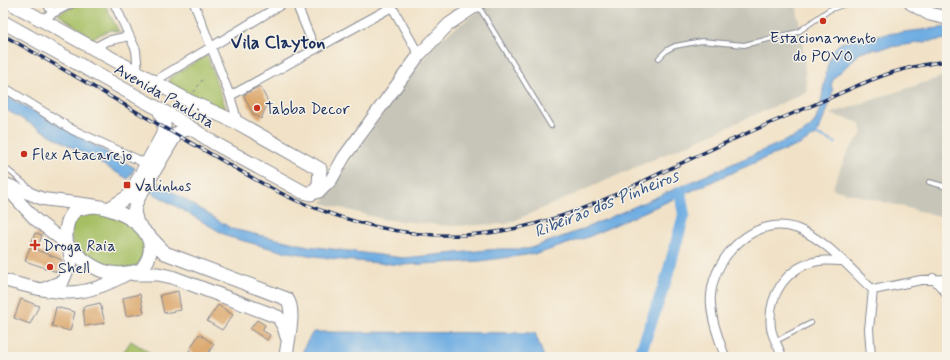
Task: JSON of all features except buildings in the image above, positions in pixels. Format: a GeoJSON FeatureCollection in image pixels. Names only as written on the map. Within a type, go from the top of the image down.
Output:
{"type":"FeatureCollection","features":[{"type":"Feature","properties":{"kind":"main road","name":"Avenida Paulista"},"geometry":{"type":"LineString","coordinates":[[11,3],[205,110],[238,124],[320,169]]}},
{"type":"Feature","properties":{"kind":"main road"},"geometry":{"type":"LineString","coordinates":[[911,3],[930,14],[947,18]]}},
{"type":"Feature","properties":{"kind":"main road"},"geometry":{"type":"LineString","coordinates":[[926,3],[936,8],[947,10]]}},
{"type":"Feature","properties":{"kind":"main road"},"geometry":{"type":"LineString","coordinates":[[311,194],[326,186],[376,112],[419,55],[449,24],[479,4]]}},
{"type":"Feature","properties":{"kind":"main road","name":"Avenida Paulista"},"geometry":{"type":"LineString","coordinates":[[3,22],[195,130],[214,143],[303,192],[311,194]]}},
{"type":"Feature","properties":{"kind":"main road"},"geometry":{"type":"LineString","coordinates":[[87,70],[84,63],[84,58],[92,49]]}},
{"type":"Feature","properties":{"kind":"main road"},"geometry":{"type":"LineString","coordinates":[[137,224],[133,198],[149,167],[165,128],[165,122],[159,110]]}},
{"type":"Feature","properties":{"kind":"main road"},"geometry":{"type":"LineString","coordinates":[[149,167],[176,134],[182,130],[195,130]]}},
{"type":"Feature","properties":{"kind":"main road"},"geometry":{"type":"LineString","coordinates":[[311,194],[319,185],[320,169],[327,170],[339,165]]}},
{"type":"Feature","properties":{"kind":"main road"},"geometry":{"type":"LineString","coordinates":[[3,184],[43,199],[110,208],[126,215],[137,224],[165,253],[287,299],[290,305],[291,314],[286,357]]}},
{"type":"Feature","properties":{"kind":"main road"},"geometry":{"type":"LineString","coordinates":[[3,184],[35,219],[90,265],[101,271],[108,274],[158,274],[172,277],[278,317],[284,327],[288,339]]}},
{"type":"Feature","properties":{"kind":"main road"},"geometry":{"type":"LineString","coordinates":[[110,208],[133,198]]}},
{"type":"Feature","properties":{"kind":"main road"},"geometry":{"type":"LineString","coordinates":[[42,290],[63,281],[70,262],[67,224],[72,214],[81,208],[94,206]]}},
{"type":"Feature","properties":{"kind":"main road"},"geometry":{"type":"LineString","coordinates":[[3,280],[59,293],[86,291],[109,284],[128,274],[141,270],[148,263],[151,256],[151,246],[148,235]]}},
{"type":"Feature","properties":{"kind":"main road"},"geometry":{"type":"LineString","coordinates":[[278,317],[284,313],[287,299]]}},
{"type":"Feature","properties":{"kind":"street"},"geometry":{"type":"LineString","coordinates":[[47,3],[52,13]]}},
{"type":"Feature","properties":{"kind":"street"},"geometry":{"type":"LineString","coordinates":[[40,20],[72,3]]}},
{"type":"Feature","properties":{"kind":"street"},"geometry":{"type":"LineString","coordinates":[[114,3],[136,50],[138,73]]}},
{"type":"Feature","properties":{"kind":"street"},"geometry":{"type":"LineString","coordinates":[[194,3],[230,96],[238,124]]}},
{"type":"Feature","properties":{"kind":"street"},"geometry":{"type":"LineString","coordinates":[[153,82],[284,3]]}},
{"type":"Feature","properties":{"kind":"street"},"geometry":{"type":"LineString","coordinates":[[296,3],[315,49]]}},
{"type":"Feature","properties":{"kind":"street"},"geometry":{"type":"LineString","coordinates":[[230,96],[391,5],[419,55]]}},
{"type":"Feature","properties":{"kind":"street"},"geometry":{"type":"LineString","coordinates":[[92,49],[107,41],[129,36]]}},
{"type":"Feature","properties":{"kind":"street"},"geometry":{"type":"LineString","coordinates":[[3,87],[68,127],[149,167]]}},
{"type":"Feature","properties":{"kind":"street"},"geometry":{"type":"LineString","coordinates":[[725,357],[713,317],[711,296],[714,277],[731,249],[748,236],[780,226],[796,228],[815,236],[873,290]]}},
{"type":"Feature","properties":{"kind":"street"},"geometry":{"type":"LineString","coordinates":[[782,357],[771,330],[770,314],[773,299],[779,285],[805,265],[819,261],[843,262]]}},
{"type":"Feature","properties":{"kind":"street"},"geometry":{"type":"LineString","coordinates":[[873,290],[904,282],[933,278],[947,279]]}},
{"type":"Feature","properties":{"kind":"street"},"geometry":{"type":"LineString","coordinates":[[933,278],[947,294]]}},
{"type":"Feature","properties":{"kind":"street"},"geometry":{"type":"LineString","coordinates":[[871,357],[869,329],[873,290]]}},
{"type":"Feature","properties":{"kind":"lane"},"geometry":{"type":"LineString","coordinates":[[659,58],[671,48],[695,42],[702,41],[744,45],[798,32],[829,10],[848,3]]}},
{"type":"Feature","properties":{"kind":"lane"},"geometry":{"type":"LineString","coordinates":[[479,4],[551,126]]}},
{"type":"Feature","properties":{"kind":"lane"},"geometry":{"type":"LineString","coordinates":[[3,166],[30,188],[32,195]]}},
{"type":"Feature","properties":{"kind":"lane"},"geometry":{"type":"LineString","coordinates":[[929,182],[947,187]]}},
{"type":"Feature","properties":{"kind":"lane"},"geometry":{"type":"LineString","coordinates":[[776,340],[811,323]]}},
{"type":"Feature","properties":{"kind":"shaded area"},"geometry":{"type":"Polygon","coordinates":[[[490,3],[796,3],[802,38],[807,92],[507,224],[449,226],[382,219],[322,203],[373,127],[436,42],[490,3]]]}},
{"type":"Feature","properties":{"kind":"shaded area"},"geometry":{"type":"Polygon","coordinates":[[[947,75],[947,218],[832,189],[847,153],[863,132],[860,123],[830,114],[947,75]]]}},
{"type":"Feature","properties":{"kind":"green space"},"geometry":{"type":"Polygon","coordinates":[[[80,3],[104,3],[119,32],[111,30],[92,38],[58,14],[80,3]]]}},
{"type":"Feature","properties":{"kind":"green space"},"geometry":{"type":"Polygon","coordinates":[[[207,55],[225,106],[225,111],[171,86],[169,78],[207,55]]]}},
{"type":"Feature","properties":{"kind":"green space"},"geometry":{"type":"Polygon","coordinates":[[[93,211],[123,220],[143,238],[146,247],[138,266],[119,270],[92,261],[71,241],[73,223],[76,217],[80,214],[93,211]]]}},
{"type":"Feature","properties":{"kind":"green space"},"geometry":{"type":"Polygon","coordinates":[[[131,341],[155,356],[126,357],[122,354],[131,341]]]}},
{"type":"Feature","properties":{"kind":"water"},"geometry":{"type":"Polygon","coordinates":[[[947,27],[947,39],[862,51],[834,78],[831,85],[833,91],[827,111],[816,135],[799,145],[765,158],[588,237],[540,253],[480,261],[403,265],[343,260],[281,251],[229,237],[146,189],[152,179],[232,229],[308,246],[403,258],[499,249],[528,249],[581,230],[803,133],[813,124],[818,114],[829,60],[838,45],[872,36],[947,27]]]}},
{"type":"Feature","properties":{"kind":"water"},"geometry":{"type":"Polygon","coordinates":[[[3,94],[135,168],[128,179],[3,108],[3,94]]]}},
{"type":"Feature","properties":{"kind":"water"},"geometry":{"type":"Polygon","coordinates":[[[313,332],[535,333],[544,357],[302,357],[304,347],[313,332]]]}},
{"type":"Feature","properties":{"kind":"waterway"},"geometry":{"type":"LineString","coordinates":[[815,134],[836,143]]}},
{"type":"Feature","properties":{"kind":"waterway","name":"Ribeirão dos Pinheiros"},"geometry":{"type":"LineString","coordinates":[[639,357],[666,280],[684,215],[680,192]]}},
{"type":"Feature","properties":{"kind":"railway"},"geometry":{"type":"LineString","coordinates":[[3,35],[274,190],[300,202],[343,218],[384,229],[424,234],[463,235],[502,231],[541,222],[581,209],[740,136],[889,73],[947,61]]}},
{"type":"Feature","properties":{"kind":"place","name":"Estacionamento do POVO"},"geometry":{"type":"Point","coordinates":[823,21]}},
{"type":"Feature","properties":{"kind":"place","name":"Tabba Decor"},"geometry":{"type":"Point","coordinates":[257,108]}},
{"type":"Feature","properties":{"kind":"place","name":"Flex Atacarejo"},"geometry":{"type":"Point","coordinates":[24,154]}},
{"type":"Feature","properties":{"kind":"place","name":"Valinhos"},"geometry":{"type":"Point","coordinates":[127,185]}},
{"type":"Feature","properties":{"kind":"place","name":"Droga Raia"},"geometry":{"type":"Point","coordinates":[35,245]}},
{"type":"Feature","properties":{"kind":"place","name":"Shell"},"geometry":{"type":"Point","coordinates":[50,267]}},
{"type":"Feature","properties":{"kind":"district","name":"Vila Clayton"},"geometry":{"type":"Point","coordinates":[278,42]}}]}
